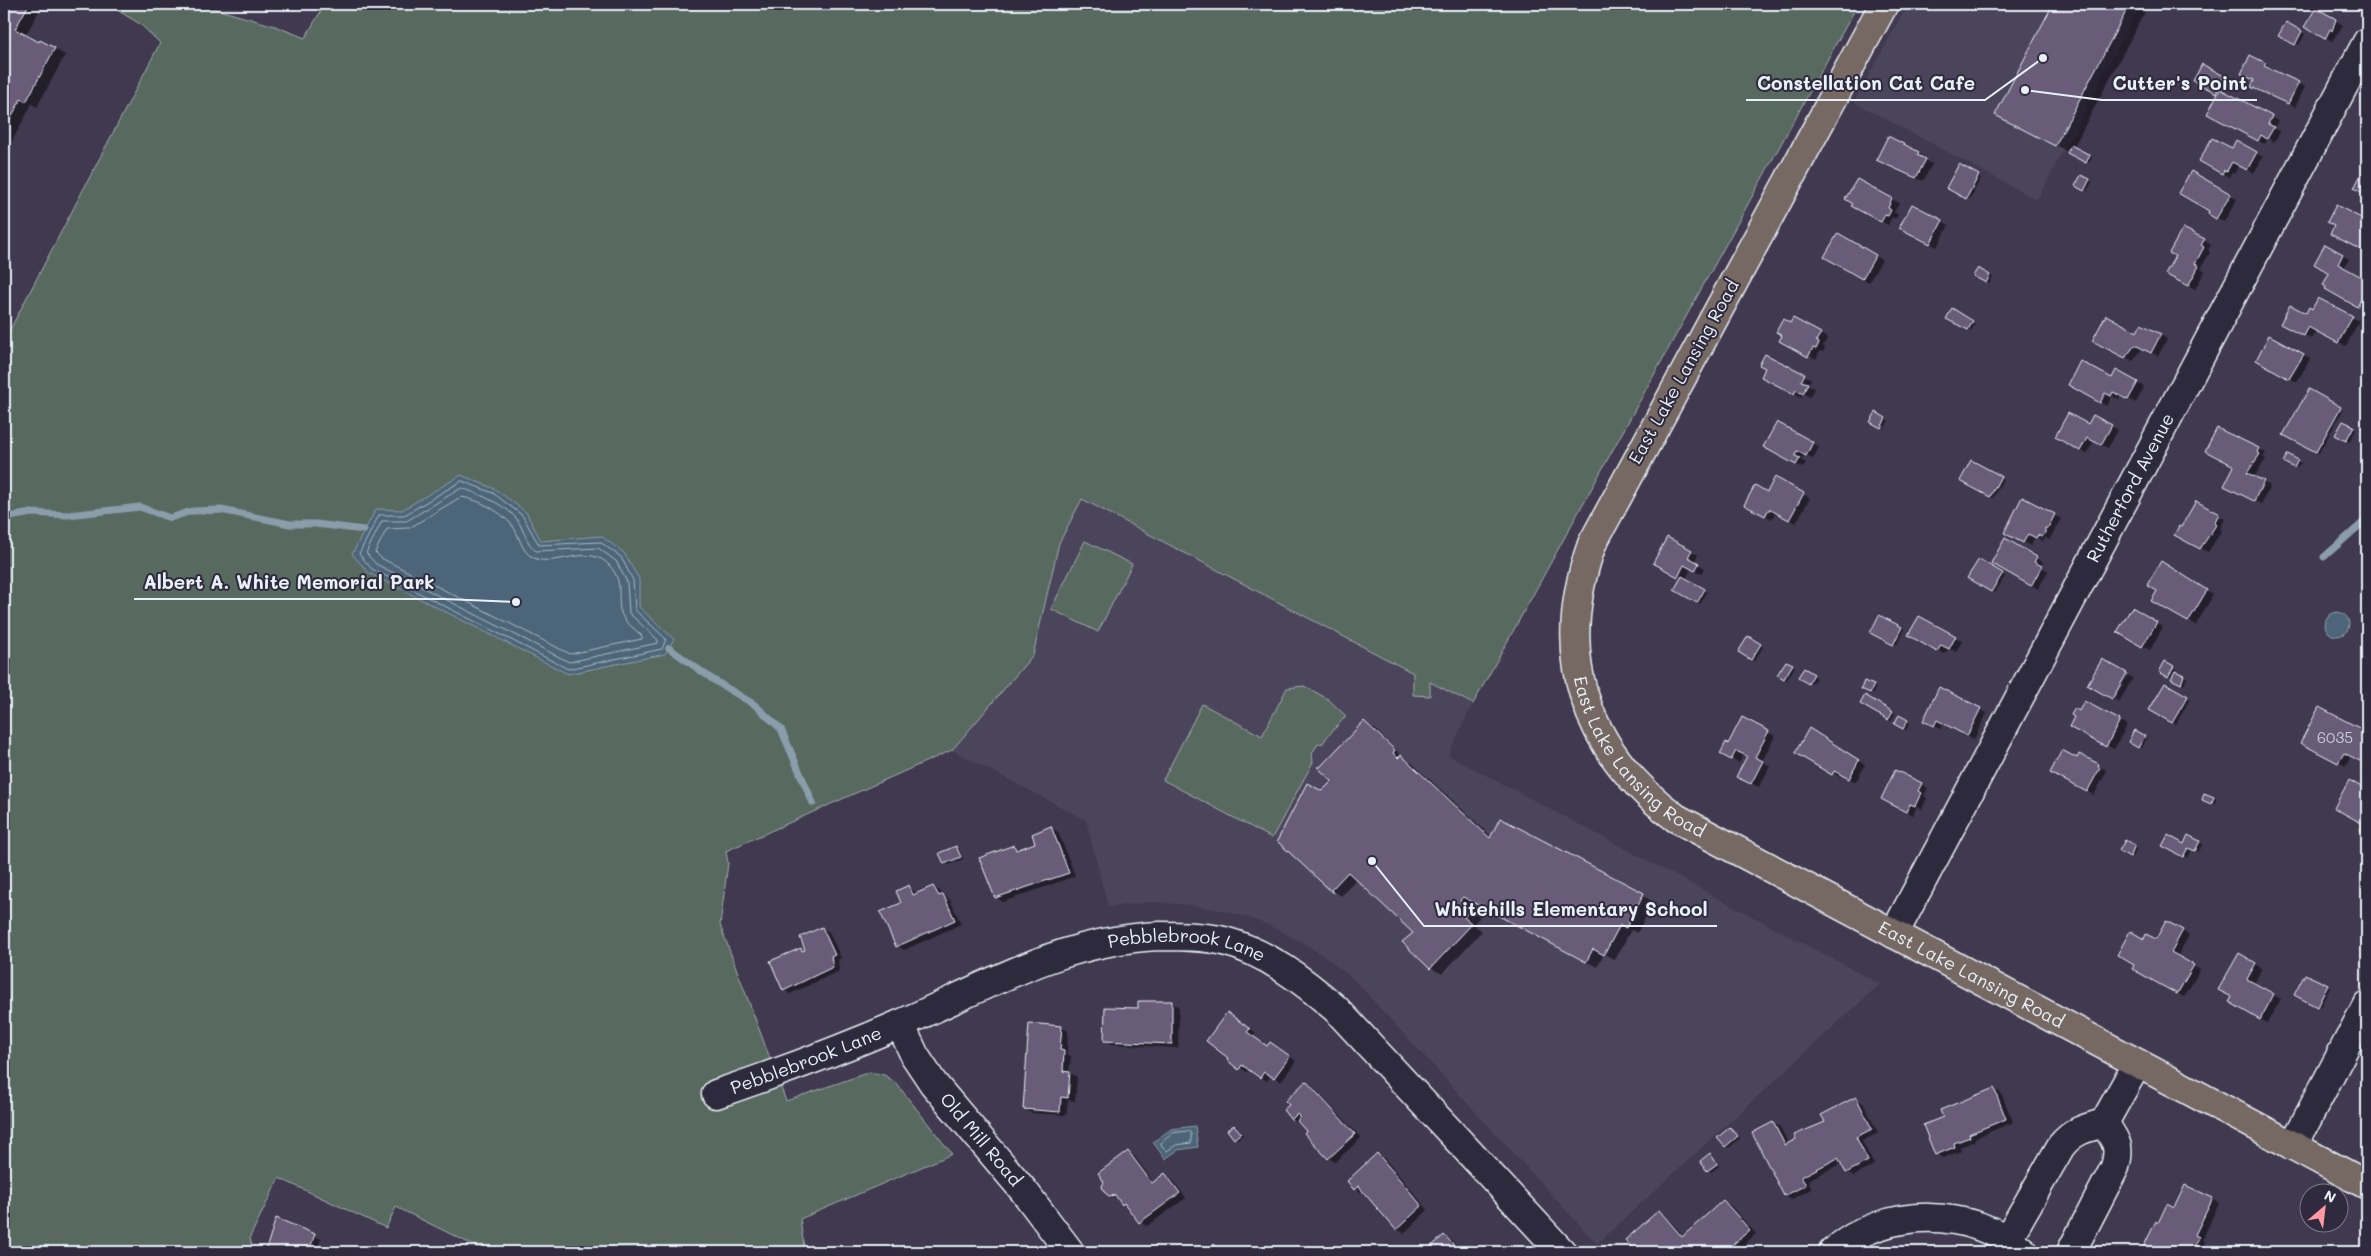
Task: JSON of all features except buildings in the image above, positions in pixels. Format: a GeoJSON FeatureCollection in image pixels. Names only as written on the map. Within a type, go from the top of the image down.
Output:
{"type":"FeatureCollection","features":[{"type":"Feature","properties":{"kind":"main road","name":"East Lake Lansing Road"},"geometry":{"type":"LineString","coordinates":[[1884,4],[1595,537],[1578,591],[1574,640],[1580,684],[1594,722],[1614,757],[1640,789],[1662,807],[1691,826],[2367,1186]]}},
{"type":"Feature","properties":{"kind":"street","name":"Rutherford Avenue"},"geometry":{"type":"LineString","coordinates":[[1894,934],[2367,42]]}},
{"type":"Feature","properties":{"kind":"street","name":"Pebblebrook Lane"},"geometry":{"type":"LineString","coordinates":[[716,1094],[795,1067],[900,1024],[986,983],[1075,948],[1133,937],[1182,936],[1224,941],[1264,958],[1304,982],[1336,1009],[1562,1252]]}},
{"type":"Feature","properties":{"kind":"street"},"geometry":{"type":"LineString","coordinates":[[2293,1146],[2367,1005]]}},
{"type":"Feature","properties":{"kind":"street","name":"Old Mill Road"},"geometry":{"type":"LineString","coordinates":[[900,1024],[915,1056],[933,1083],[1024,1191],[1070,1252]]}},
{"type":"Feature","properties":{"kind":"street"},"geometry":{"type":"LineString","coordinates":[[2104,1124],[2137,1064]]}},
{"type":"Feature","properties":{"kind":"street"},"geometry":{"type":"LineString","coordinates":[[1833,1252],[1866,1229],[1889,1222],[1919,1218],[1943,1218],[1968,1223],[1992,1231],[2016,1246],[2061,1146],[2070,1134],[2082,1128],[2104,1124]]}},
{"type":"Feature","properties":{"kind":"street"},"geometry":{"type":"LineString","coordinates":[[2070,1252],[2115,1168],[2119,1154],[2117,1142],[2104,1124]]}},
{"type":"Feature","properties":{"kind":"shaded area"},"geometry":{"type":"Polygon","coordinates":[[[1908,4],[2141,4],[2037,200],[1854,102],[1908,4]]]}},
{"type":"Feature","properties":{"kind":"shaded area"},"geometry":{"type":"Polygon","coordinates":[[[1082,499],[1473,704],[1448,755],[1880,984],[1597,1244],[1357,983],[1331,961],[1302,942],[1266,924],[1230,912],[1190,905],[1150,902],[1108,907],[1086,820],[952,750],[1082,499]]]}},
{"type":"Feature","properties":{"kind":"green space"},"geometry":{"type":"Polygon","coordinates":[[[107,4],[198,4],[275,26],[305,38],[325,4],[1858,4],[1473,704],[1430,682],[1430,696],[1413,695],[1413,673],[1082,499],[1059,543],[1033,655],[952,750],[726,851],[728,863],[720,925],[786,1101],[870,1072],[884,1075],[896,1083],[952,1154],[800,1219],[804,1248],[796,1252],[487,1252],[396,1207],[386,1228],[279,1178],[250,1237],[253,1252],[4,1252],[4,341],[160,43],[140,24],[107,4]]]}},
{"type":"Feature","properties":{"kind":"green space"},"geometry":{"type":"Polygon","coordinates":[[[1085,541],[1132,564],[1098,632],[1051,609],[1085,541]]]}},
{"type":"Feature","properties":{"kind":"green space"},"geometry":{"type":"Polygon","coordinates":[[[1304,686],[1328,699],[1346,716],[1323,743],[1317,745],[1312,754],[1313,762],[1272,838],[1163,780],[1202,704],[1262,736],[1287,688],[1304,686]]]}},
{"type":"Feature","properties":{"kind":"water"},"geometry":{"type":"Polygon","coordinates":[[[461,475],[495,489],[526,512],[541,541],[601,536],[624,553],[639,579],[639,607],[674,639],[665,654],[568,674],[369,573],[352,554],[376,509],[402,510],[461,475]]]}},
{"type":"Feature","properties":{"kind":"water"},"geometry":{"type":"Polygon","coordinates":[[[2337,612],[2342,613],[2348,619],[2348,629],[2342,635],[2337,636],[2332,635],[2326,629],[2325,624],[2326,619],[2332,613],[2337,612]]]}},
{"type":"Feature","properties":{"kind":"water"},"geometry":{"type":"Polygon","coordinates":[[[1195,1126],[1198,1147],[1178,1150],[1165,1159],[1153,1142],[1171,1129],[1195,1126]]]}},
{"type":"Feature","properties":{"kind":"waterway"},"geometry":{"type":"LineString","coordinates":[[4,518],[31,513],[68,515],[140,507],[170,518],[192,511],[221,510],[290,524],[316,524],[364,530]]}},
{"type":"Feature","properties":{"kind":"waterway"},"geometry":{"type":"LineString","coordinates":[[2324,557],[2367,519]]}},
{"type":"Feature","properties":{"kind":"waterway"},"geometry":{"type":"LineString","coordinates":[[669,648],[712,679],[755,705],[781,729],[813,803]]}},
{"type":"Feature","properties":{"kind":"place","name":"Constellation Cat Cafe"},"geometry":{"type":"Point","coordinates":[2043,58]}},
{"type":"Feature","properties":{"kind":"place","name":"Cutter's Point"},"geometry":{"type":"Point","coordinates":[2025,90]}},
{"type":"Feature","properties":{"kind":"place","name":"Albert A. White Memorial Park"},"geometry":{"type":"Point","coordinates":[516,602]}},
{"type":"Feature","properties":{"kind":"place","name":"Whitehills Elementary School"},"geometry":{"type":"Point","coordinates":[1372,861]}}]}
